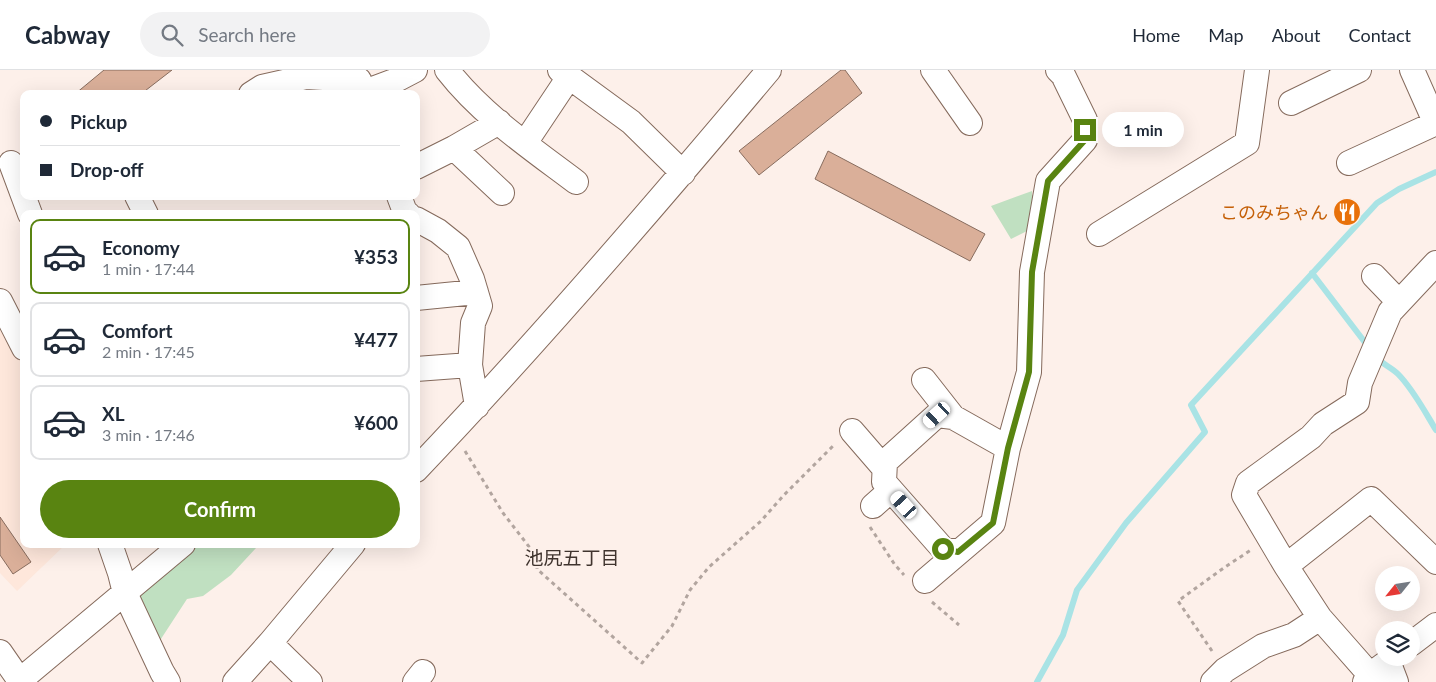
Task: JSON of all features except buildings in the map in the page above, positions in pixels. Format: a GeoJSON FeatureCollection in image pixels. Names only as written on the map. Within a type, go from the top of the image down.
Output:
{"type":"FeatureCollection","features":[{"type":"Feature","properties":{"kind":"street"},"geometry":{"type":"LineString","coordinates":[[257,90],[262,87],[306,77],[360,84],[394,81],[414,70]]}},
{"type":"Feature","properties":{"kind":"street"},"geometry":{"type":"LineString","coordinates":[[447,70],[463,90],[499,122],[576,182]]}},
{"type":"Feature","properties":{"kind":"street"},"geometry":{"type":"LineString","coordinates":[[420,466],[560,314],[683,173],[769,70]]}},
{"type":"Feature","properties":{"kind":"street"},"geometry":{"type":"LineString","coordinates":[[933,70],[970,110]]}},
{"type":"Feature","properties":{"kind":"street"},"geometry":{"type":"LineString","coordinates":[[1099,234],[1247,143],[1257,70]]}},
{"type":"Feature","properties":{"kind":"street"},"geometry":{"type":"LineString","coordinates":[[1291,103],[1359,70]]}},
{"type":"Feature","properties":{"kind":"street"},"geometry":{"type":"LineString","coordinates":[[921,586],[993,523],[1008,448],[1029,372],[1032,272],[1048,181],[1085,140],[1085,120],[1064,72]]}},
{"type":"Feature","properties":{"kind":"street"},"geometry":{"type":"LineString","coordinates":[[525,143],[565,73],[631,122],[683,173]]}},
{"type":"Feature","properties":{"kind":"street"},"geometry":{"type":"LineString","coordinates":[[1349,163],[1436,124],[1422,78]]}},
{"type":"Feature","properties":{"kind":"street"},"geometry":{"type":"LineString","coordinates":[[420,165],[499,122]]}},
{"type":"Feature","properties":{"kind":"street"},"geometry":{"type":"LineString","coordinates":[[454,148],[502,193]]}},
{"type":"Feature","properties":{"kind":"street"},"geometry":{"type":"LineString","coordinates":[[12,163],[20,186]]}},
{"type":"Feature","properties":{"kind":"street"},"geometry":{"type":"LineString","coordinates":[[420,221],[438,231],[458,247],[472,279],[480,306],[474,323],[470,365],[477,406]]}},
{"type":"Feature","properties":{"kind":"street"},"geometry":{"type":"LineString","coordinates":[[1383,672],[1320,618],[1269,539],[1244,495],[1248,483],[1311,436],[1323,424],[1357,402],[1360,383],[1390,312],[1436,263]]}},
{"type":"Feature","properties":{"kind":"street"},"geometry":{"type":"LineString","coordinates":[[1374,276],[1399,302]]}},
{"type":"Feature","properties":{"kind":"street"},"geometry":{"type":"LineString","coordinates":[[420,298],[476,292]]}},
{"type":"Feature","properties":{"kind":"street"},"geometry":{"type":"LineString","coordinates":[[0,301],[20,340]]}},
{"type":"Feature","properties":{"kind":"street"},"geometry":{"type":"LineString","coordinates":[[420,369],[470,365]]}},
{"type":"Feature","properties":{"kind":"street"},"geometry":{"type":"LineString","coordinates":[[924,380],[953,417]]}},
{"type":"Feature","properties":{"kind":"street"},"geometry":{"type":"LineString","coordinates":[[958,552],[943,549],[884,482],[885,462],[937,415],[953,417],[1008,448]]}},
{"type":"Feature","properties":{"kind":"street"},"geometry":{"type":"LineString","coordinates":[[845,436],[884,468]]}},
{"type":"Feature","properties":{"kind":"street"},"geometry":{"type":"LineString","coordinates":[[871,515],[891,490]]}},
{"type":"Feature","properties":{"kind":"street"},"geometry":{"type":"LineString","coordinates":[[1286,566],[1371,499],[1436,562]]}},
{"type":"Feature","properties":{"kind":"street"},"geometry":{"type":"LineString","coordinates":[[111,548],[125,593],[168,682]]}},
{"type":"Feature","properties":{"kind":"street"},"geometry":{"type":"LineString","coordinates":[[0,652],[19,682],[178,548]]}},
{"type":"Feature","properties":{"kind":"street"},"geometry":{"type":"LineString","coordinates":[[235,682],[350,548]]}},
{"type":"Feature","properties":{"kind":"street"},"geometry":{"type":"LineString","coordinates":[[1219,676],[1263,646],[1294,635],[1320,618]]}},
{"type":"Feature","properties":{"kind":"street"},"geometry":{"type":"LineString","coordinates":[[1420,637],[1436,625]]}},
{"type":"Feature","properties":{"kind":"street"},"geometry":{"type":"LineString","coordinates":[[270,642],[310,682]]}},
{"type":"Feature","properties":{"kind":"path"},"geometry":{"type":"LineString","coordinates":[[463,448],[503,513],[537,557],[537,568],[642,663],[672,626],[690,590],[709,567],[761,521],[784,495],[845,436]]}},
{"type":"Feature","properties":{"kind":"path"},"geometry":{"type":"LineString","coordinates":[[871,515],[872,532],[895,565],[921,586],[959,625]]}},
{"type":"Feature","properties":{"kind":"path"},"geometry":{"type":"LineString","coordinates":[[1219,676],[1178,601],[1225,567],[1269,539]]}},
{"type":"Feature","properties":{"kind":"shaded area"},"geometry":{"type":"Polygon","coordinates":[[[0,318],[20,359],[20,548],[62,548],[17,591],[0,573],[0,318]]]}},
{"type":"Feature","properties":{"kind":"green space"},"geometry":{"type":"Polygon","coordinates":[[[1032,191],[1032,195],[1035,195],[1027,231],[1011,239],[991,206],[1032,191]]]}},
{"type":"Feature","properties":{"kind":"green space"},"geometry":{"type":"Polygon","coordinates":[[[190,548],[256,548],[231,575],[203,596],[187,599],[157,645],[136,589],[190,548]]]}},
{"type":"Feature","properties":{"kind":"waterway"},"geometry":{"type":"LineString","coordinates":[[1037,682],[1063,635],[1077,590],[1126,523],[1205,432],[1191,405],[1377,203],[1399,189],[1436,172]]}},
{"type":"Feature","properties":{"kind":"waterway"},"geometry":{"type":"LineString","coordinates":[[1312,273],[1370,349]]}},
{"type":"Feature","properties":{"kind":"waterway"},"geometry":{"type":"LineString","coordinates":[[1376,357],[1395,372],[1409,387],[1436,430]]}},
{"type":"Feature","properties":{"kind":"place","name":"このみちゃん"},"geometry":{"type":"Point","coordinates":[1347,212]}},
{"type":"Feature","properties":{"kind":"district","name":"池尻五丁目"},"geometry":{"type":"Point","coordinates":[572,557]}},
{"type":"Feature","properties":{"kind":"route"},"geometry":{"type":"LineString","coordinates":[[943,549],[958,552],[993,523],[1008,448],[1029,372],[1032,272],[1048,181],[1085,140],[1085,130]]}}]}
